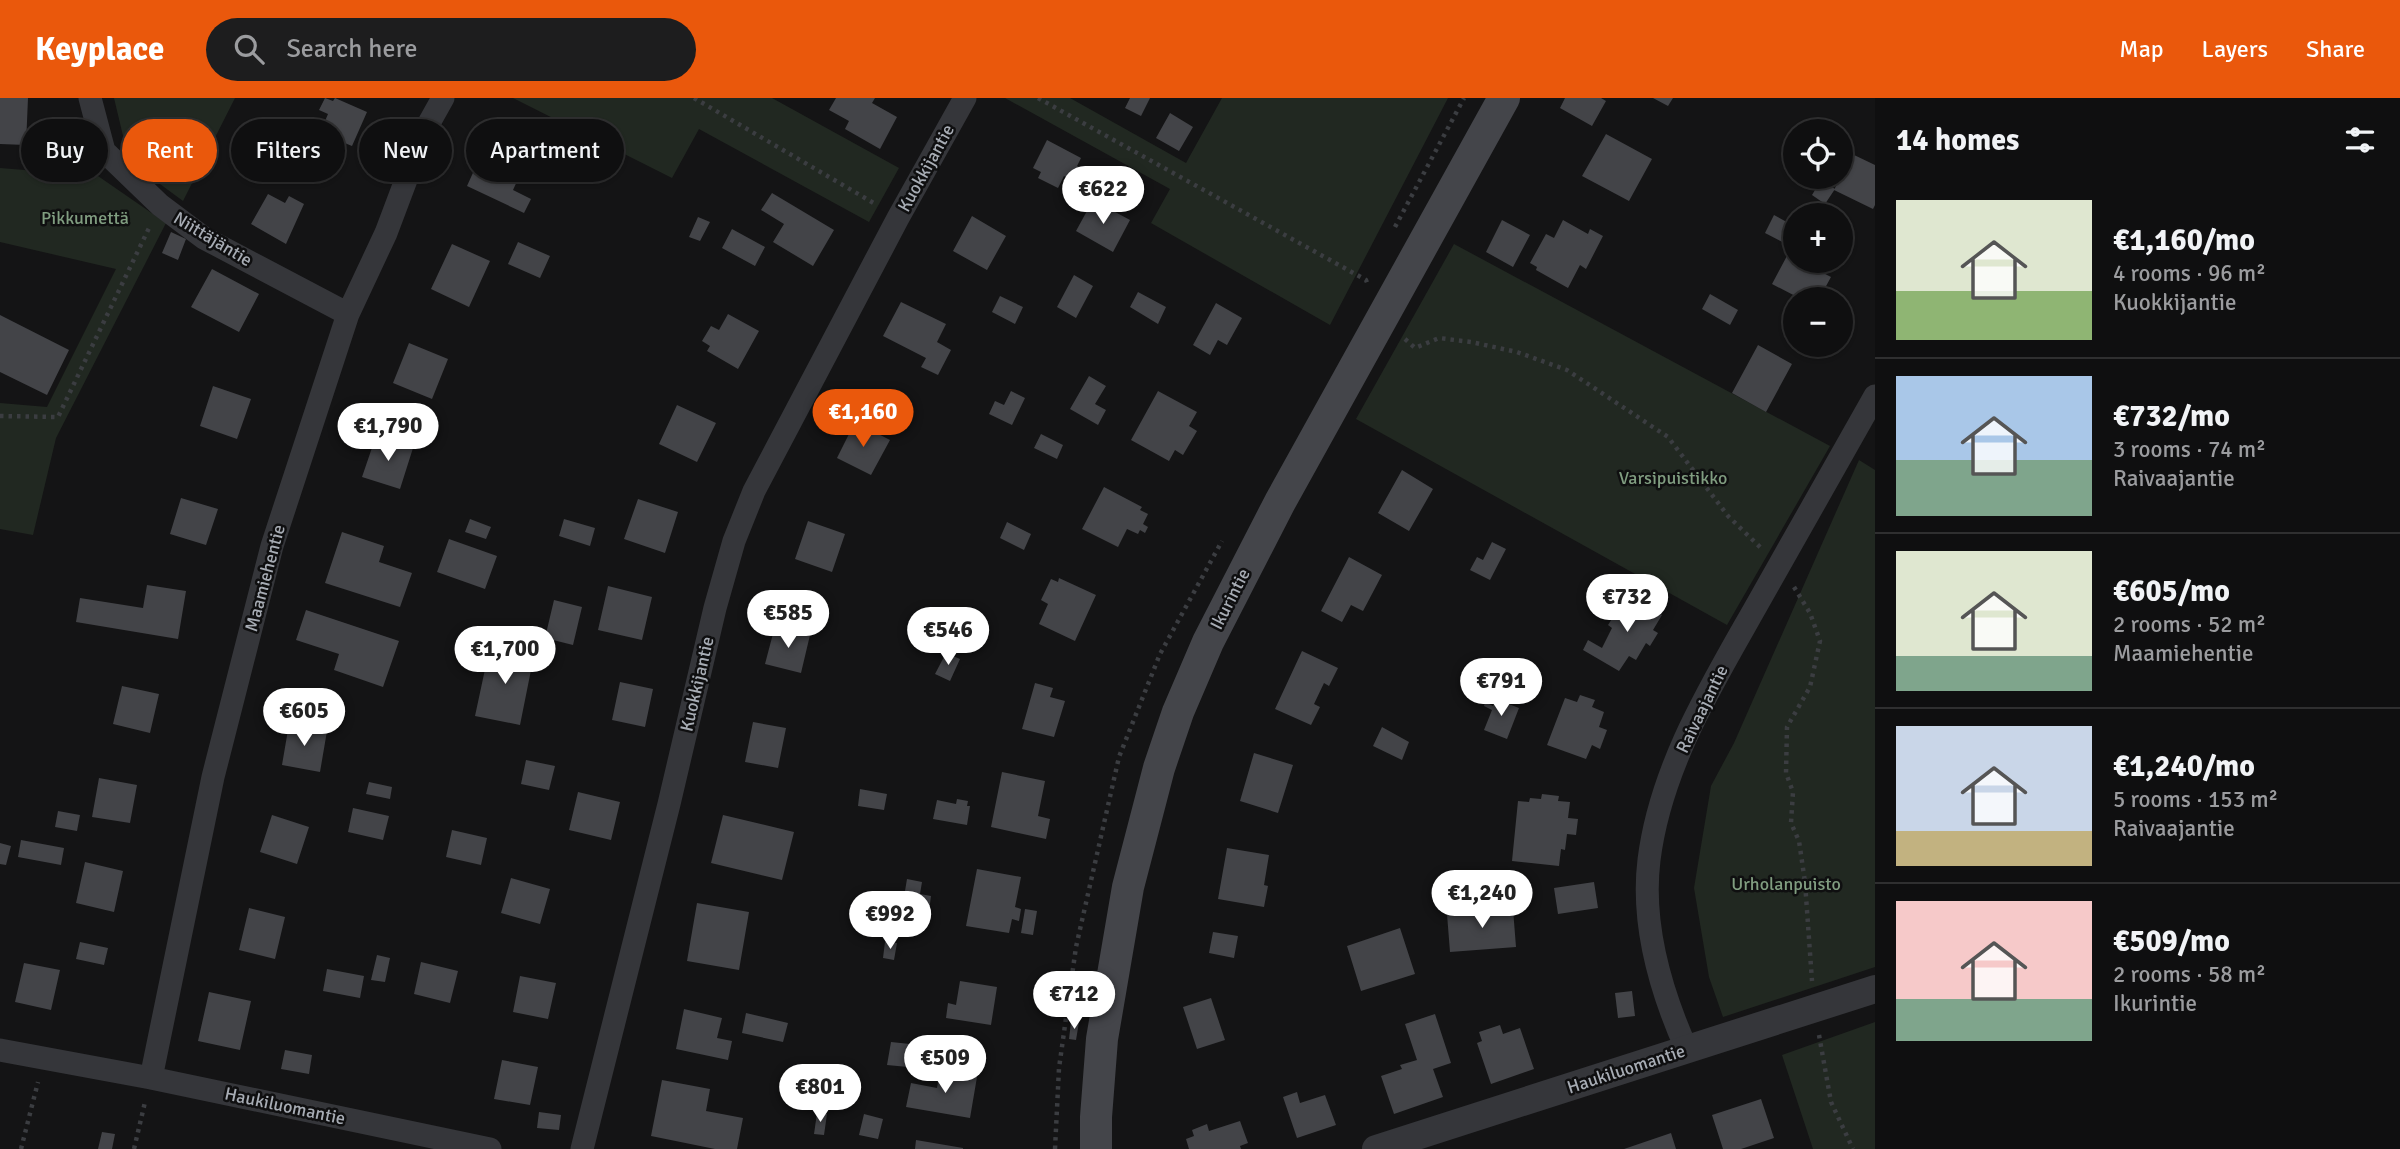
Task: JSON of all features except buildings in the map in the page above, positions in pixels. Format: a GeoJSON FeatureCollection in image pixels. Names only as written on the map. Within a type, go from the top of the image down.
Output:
{"type":"FeatureCollection","features":[{"type":"Feature","properties":{"kind":"main road","name":"Ikurintie"},"geometry":{"type":"LineString","coordinates":[[1096,1149],[1102,1038],[1128,887],[1159,768],[1178,712],[1208,642],[1280,502],[1504,98]]}},
{"type":"Feature","properties":{"kind":"street","name":"Niittäjäntie"},"geometry":{"type":"LineString","coordinates":[[90,98],[104,151],[160,205],[204,238],[348,314]]}},
{"type":"Feature","properties":{"kind":"street","name":"Maamiehentie"},"geometry":{"type":"LineString","coordinates":[[151,1078],[212,777],[268,559],[348,314],[386,233],[424,132],[443,98]]}},
{"type":"Feature","properties":{"kind":"street","name":"Kuokkijantie"},"geometry":{"type":"LineString","coordinates":[[582,1149],[669,804],[715,608],[734,541],[754,491],[898,218],[965,98]]}},
{"type":"Feature","properties":{"kind":"street","name":"Raivaajantie"},"geometry":{"type":"LineString","coordinates":[[1687,1050],[1659,972],[1650,933],[1647,885],[1653,836],[1661,804],[1673,767],[1700,707],[1875,396]]}},
{"type":"Feature","properties":{"kind":"street","name":"Haukiluomantie"},"geometry":{"type":"LineString","coordinates":[[1376,1149],[1875,989]]}},
{"type":"Feature","properties":{"kind":"street","name":"Haukiluomantie"},"geometry":{"type":"LineString","coordinates":[[0,1050],[151,1078],[490,1149]]}},
{"type":"Feature","properties":{"kind":"path"},"geometry":{"type":"LineString","coordinates":[[694,98],[898,218]]}},
{"type":"Feature","properties":{"kind":"path"},"geometry":{"type":"LineString","coordinates":[[1038,98],[1366,280]]}},
{"type":"Feature","properties":{"kind":"path"},"geometry":{"type":"LineString","coordinates":[[0,416],[58,416],[160,205]]}},
{"type":"Feature","properties":{"kind":"path"},"geometry":{"type":"LineString","coordinates":[[1381,321],[1415,348],[1439,338],[1471,341],[1517,352],[1567,370],[1668,437],[1727,516],[1781,564],[1810,613],[1820,641],[1810,687],[1787,727],[1786,773],[1793,792],[1791,823],[1799,841],[1805,882],[1815,1008],[1832,1102],[1853,1149]]}},
{"type":"Feature","properties":{"kind":"path"},"geometry":{"type":"LineString","coordinates":[[21,1149],[44,1059]]}},
{"type":"Feature","properties":{"kind":"path"},"geometry":{"type":"LineString","coordinates":[[134,1149],[151,1078]]}},
{"type":"Feature","properties":{"kind":"green space"},"geometry":{"type":"Polygon","coordinates":[[[114,98],[235,98],[217,134],[217,119],[122,119],[122,132],[114,98]]]}},
{"type":"Feature","properties":{"kind":"green space"},"geometry":{"type":"Polygon","coordinates":[[[513,98],[772,98],[899,168],[869,222],[699,129],[672,178],[624,154],[624,119],[555,119],[513,98]]]}},
{"type":"Feature","properties":{"kind":"green space"},"geometry":{"type":"Polygon","coordinates":[[[1005,98],[1070,98],[1186,163],[1222,98],[1448,98],[1330,325],[1151,223],[1170,189],[1005,98]]]}},
{"type":"Feature","properties":{"kind":"green space","name":"Pikkumettä"},"geometry":{"type":"Polygon","coordinates":[[[0,168],[21,170],[21,182],[107,182],[166,223],[56,438],[33,535],[0,529],[0,403],[47,407],[116,269],[0,242],[0,168]]]}},
{"type":"Feature","properties":{"kind":"green space"},"geometry":{"type":"Polygon","coordinates":[[[157,182],[193,182],[183,201],[157,182]]]}},
{"type":"Feature","properties":{"kind":"green space","name":"Varsipuistikko"},"geometry":{"type":"Polygon","coordinates":[[[1454,244],[1830,446],[1727,625],[1356,419],[1454,244]]]}},
{"type":"Feature","properties":{"kind":"green space","name":"Urholanpuisto"},"geometry":{"type":"Polygon","coordinates":[[[1859,460],[1875,470],[1875,967],[1723,1017],[1709,977],[1694,888],[1711,786],[1734,743],[1859,460]]]}},
{"type":"Feature","properties":{"kind":"green space"},"geometry":{"type":"Polygon","coordinates":[[[1875,1022],[1875,1149],[1813,1149],[1782,1055],[1875,1022]]]}}]}
